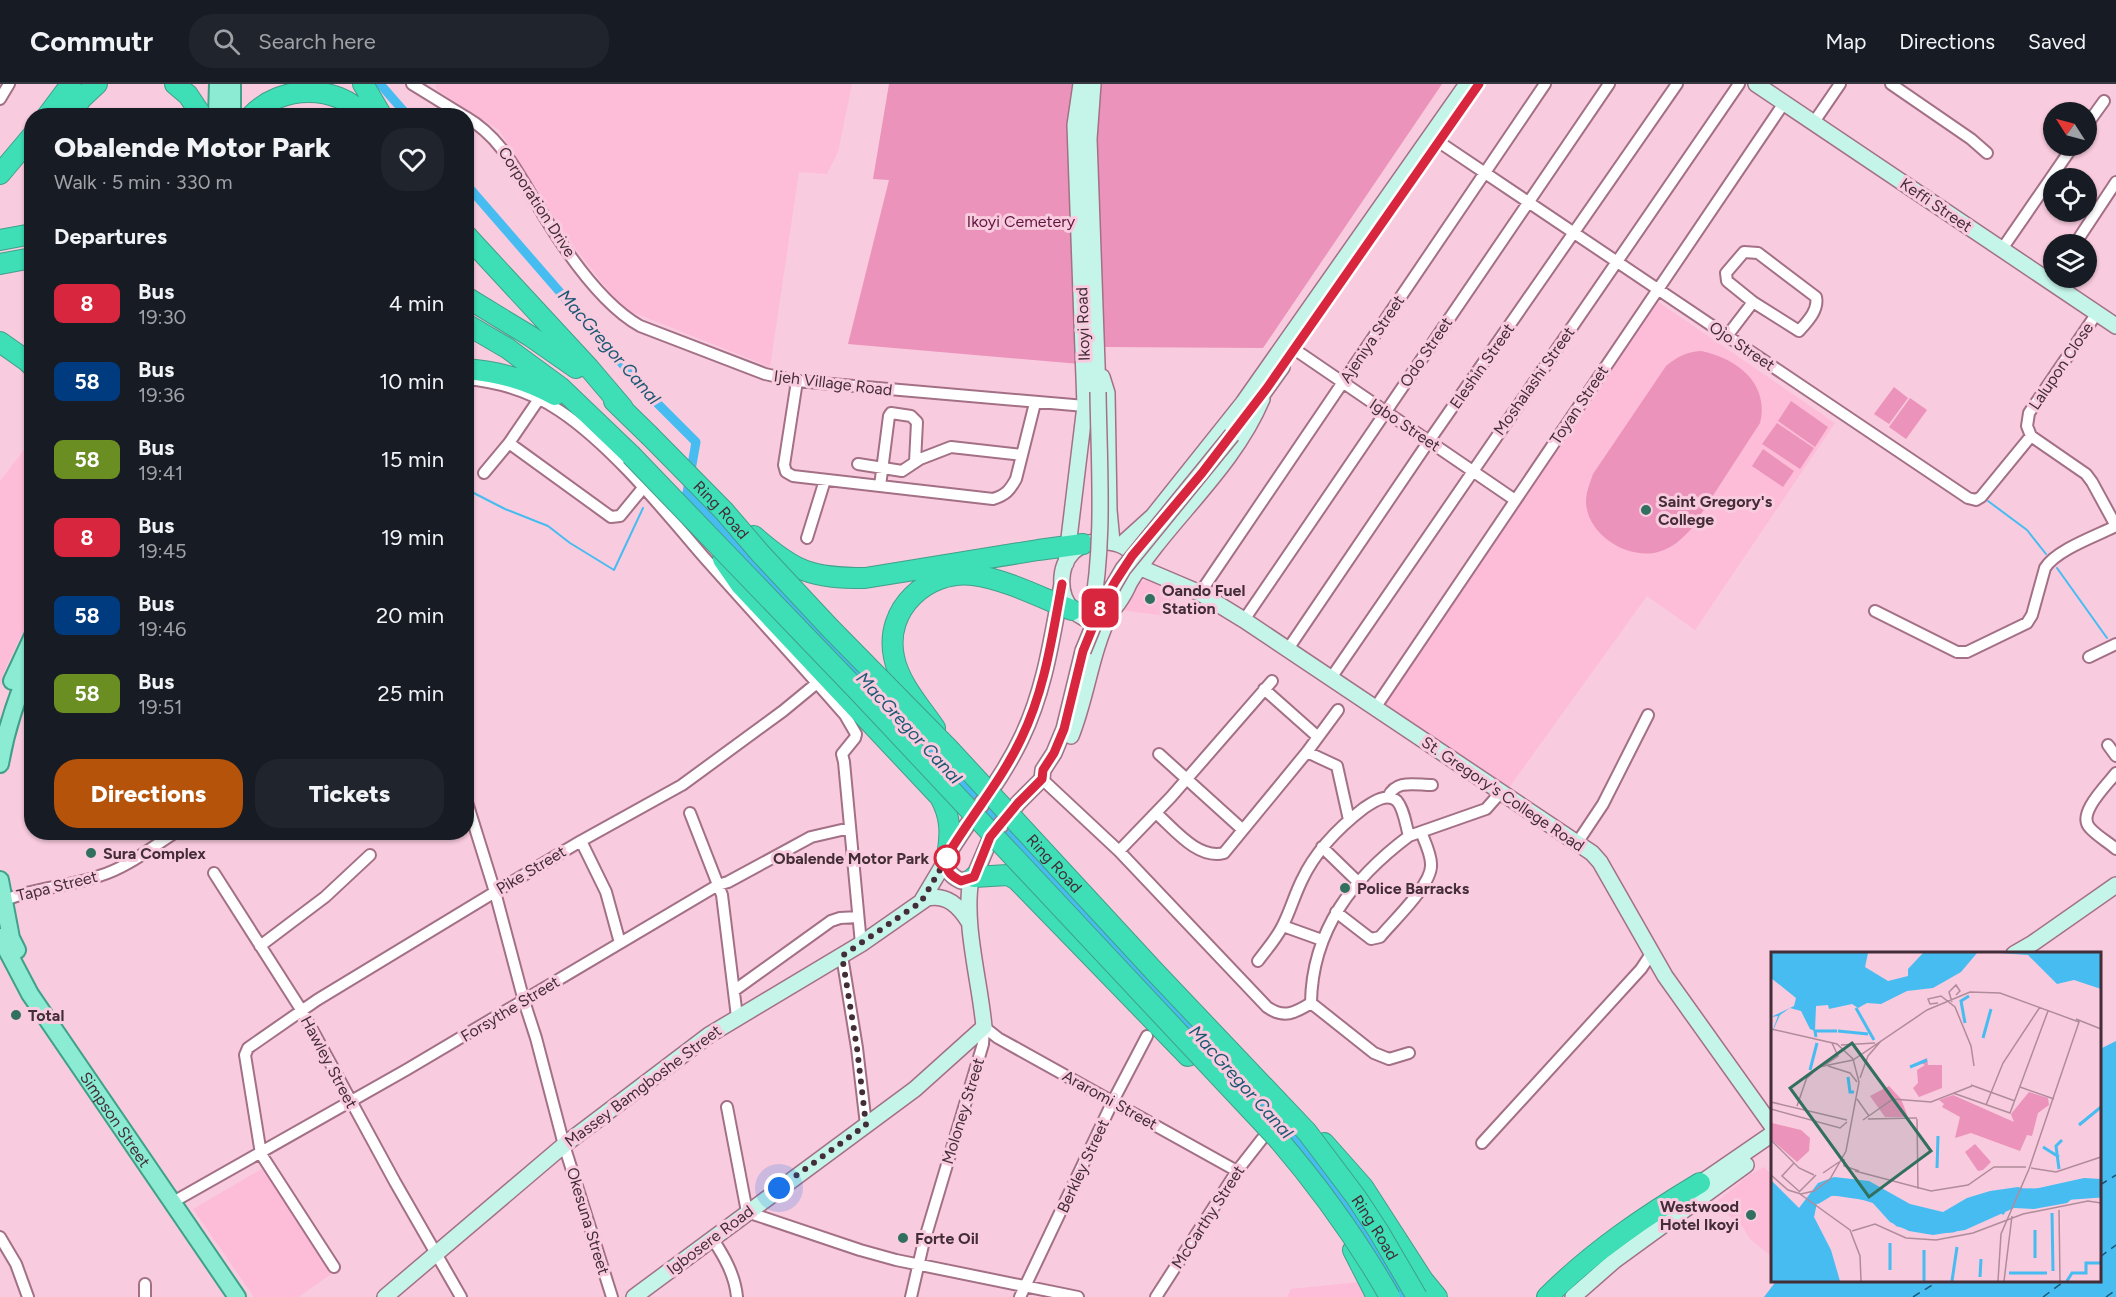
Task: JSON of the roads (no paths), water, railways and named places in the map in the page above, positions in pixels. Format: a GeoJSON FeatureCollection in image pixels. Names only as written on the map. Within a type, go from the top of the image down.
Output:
{"type":"FeatureCollection","features":[{"type":"Feature","properties":{"kind":"highway"},"geometry":{"type":"LineString","coordinates":[[53,108],[71,84]]}},
{"type":"Feature","properties":{"kind":"highway"},"geometry":{"type":"LineString","coordinates":[[75,108],[97,84]]}},
{"type":"Feature","properties":{"kind":"highway"},"geometry":{"type":"LineString","coordinates":[[175,84],[188,95],[197,108]]}},
{"type":"Feature","properties":{"kind":"highway"},"geometry":{"type":"LineString","coordinates":[[363,84],[377,108]]}},
{"type":"Feature","properties":{"kind":"highway"},"geometry":{"type":"LineString","coordinates":[[258,108],[276,94],[290,88],[305,86],[333,91],[348,98],[357,108]]}},
{"type":"Feature","properties":{"kind":"highway"},"geometry":{"type":"LineString","coordinates":[[0,174],[24,146]]}},
{"type":"Feature","properties":{"kind":"highway"},"geometry":{"type":"LineString","coordinates":[[0,240],[24,236]]}},
{"type":"Feature","properties":{"kind":"highway"},"geometry":{"type":"LineString","coordinates":[[474,244],[623,408]]}},
{"type":"Feature","properties":{"kind":"highway"},"geometry":{"type":"LineString","coordinates":[[0,264],[24,260]]}},
{"type":"Feature","properties":{"kind":"highway","name":"Ring Road"},"geometry":{"type":"LineString","coordinates":[[474,302],[505,319],[566,360],[623,408],[724,511],[806,602],[949,749],[1307,1132],[1356,1197],[1417,1297]]}},
{"type":"Feature","properties":{"kind":"highway","name":"Ring Road"},"geometry":{"type":"LineString","coordinates":[[474,329],[507,348],[560,387],[631,455],[1085,931],[1278,1139],[1313,1180],[1358,1244],[1390,1297]]}},
{"type":"Feature","properties":{"kind":"highway"},"geometry":{"type":"LineString","coordinates":[[0,342],[24,358]]}},
{"type":"Feature","properties":{"kind":"highway"},"geometry":{"type":"LineString","coordinates":[[474,370],[493,372],[537,385],[595,422]]}},
{"type":"Feature","properties":{"kind":"highway"},"geometry":{"type":"LineString","coordinates":[[724,511],[786,563],[808,573],[845,578],[866,578],[955,563],[1072,551]]}},
{"type":"Feature","properties":{"kind":"highway"},"geometry":{"type":"LineString","coordinates":[[705,531],[741,585],[932,786],[947,808],[951,827],[947,858]]}},
{"type":"Feature","properties":{"kind":"highway"},"geometry":{"type":"LineString","coordinates":[[949,749],[905,685],[898,670],[892,643],[896,619],[910,597],[928,583],[939,578],[974,576],[1065,607]]}},
{"type":"Feature","properties":{"kind":"highway"},"geometry":{"type":"LineString","coordinates":[[972,878],[1012,876],[1184,1053],[1228,1087]]}},
{"type":"Feature","properties":{"kind":"highway"},"geometry":{"type":"LineString","coordinates":[[1307,1132],[1324,1143],[1363,1187],[1423,1280],[1437,1297]]}},
{"type":"Feature","properties":{"kind":"highway"},"geometry":{"type":"LineString","coordinates":[[1547,1297],[1575,1270],[1648,1214],[1700,1183]]}},
{"type":"Feature","properties":{"kind":"highway"},"geometry":{"type":"LineString","coordinates":[[1339,1218],[1377,1297]]}},
{"type":"Feature","properties":{"kind":"main road"},"geometry":{"type":"LineString","coordinates":[[217,108],[218,84]]}},
{"type":"Feature","properties":{"kind":"main road"},"geometry":{"type":"LineString","coordinates":[[232,84],[232,108]]}},
{"type":"Feature","properties":{"kind":"main road","name":"Ikoyi Road"},"geometry":{"type":"LineString","coordinates":[[1072,551],[1085,406],[1075,125],[1081,84]]}},
{"type":"Feature","properties":{"kind":"main road","name":"Ikoyi Road"},"geometry":{"type":"LineString","coordinates":[[1083,651],[1095,592],[1100,542],[1098,392],[1089,139],[1093,84]]}},
{"type":"Feature","properties":{"kind":"main road"},"geometry":{"type":"LineString","coordinates":[[1116,543],[1153,516],[1244,403],[1467,84]]}},
{"type":"Feature","properties":{"kind":"main road"},"geometry":{"type":"LineString","coordinates":[[1042,779],[1043,770],[1054,753],[1064,729],[1083,651],[1101,607],[1124,569],[1267,388],[1479,84]]}},
{"type":"Feature","properties":{"kind":"main road","name":"Keffi Street"},"geometry":{"type":"LineString","coordinates":[[1756,84],[2002,249],[2043,272]]}},
{"type":"Feature","properties":{"kind":"main road","name":"Keffi Street"},"geometry":{"type":"LineString","coordinates":[[2065,288],[2116,326]]}},
{"type":"Feature","properties":{"kind":"main road"},"geometry":{"type":"LineString","coordinates":[[1097,360],[1107,393],[1109,510],[1116,543]]}},
{"type":"Feature","properties":{"kind":"main road"},"geometry":{"type":"LineString","coordinates":[[1065,607],[1088,620],[1104,619],[1110,614],[1137,566],[1232,452],[1253,421],[1267,388]]}},
{"type":"Feature","properties":{"kind":"main road"},"geometry":{"type":"LineString","coordinates":[[921,902],[1021,739],[1037,700],[1065,607],[1062,584],[1072,551],[1098,541],[1116,543],[1129,551],[1137,566]]}},
{"type":"Feature","properties":{"kind":"main road","name":"St. Gregory's College Road"},"geometry":{"type":"LineString","coordinates":[[1137,566],[1200,593],[1244,620],[1577,843],[1600,862],[1651,954],[1771,1123]]}},
{"type":"Feature","properties":{"kind":"main road","name":"Moloney Street"},"geometry":{"type":"LineString","coordinates":[[984,1027],[981,993],[967,908],[972,878],[990,837],[1042,779],[1049,776],[1065,752],[1079,714],[1094,654],[1110,614]]}},
{"type":"Feature","properties":{"kind":"main road"},"geometry":{"type":"LineString","coordinates":[[0,716],[24,653]]}},
{"type":"Feature","properties":{"kind":"main road"},"geometry":{"type":"LineString","coordinates":[[0,764],[5,738],[24,681]]}},
{"type":"Feature","properties":{"kind":"main road"},"geometry":{"type":"LineString","coordinates":[[947,858],[946,866],[952,876],[961,881],[972,878]]}},
{"type":"Feature","properties":{"kind":"main road"},"geometry":{"type":"LineString","coordinates":[[0,880],[1,902],[11,938],[39,1006]]}},
{"type":"Feature","properties":{"kind":"main road"},"geometry":{"type":"LineString","coordinates":[[2017,952],[2116,885]]}},
{"type":"Feature","properties":{"kind":"main road"},"geometry":{"type":"LineString","coordinates":[[921,902],[937,896],[958,906],[969,921]]}},
{"type":"Feature","properties":{"kind":"main road"},"geometry":{"type":"LineString","coordinates":[[2035,952],[2116,896]]}},
{"type":"Feature","properties":{"kind":"main road","name":"Massey Bamgboshe Street"},"geometry":{"type":"LineString","coordinates":[[385,1297],[564,1144],[709,1035],[842,956],[921,902]]}},
{"type":"Feature","properties":{"kind":"main road","name":"Simpson Street"},"geometry":{"type":"LineString","coordinates":[[0,937],[30,994],[237,1297]]}},
{"type":"Feature","properties":{"kind":"main road","name":"Igbosere Road"},"geometry":{"type":"LineString","coordinates":[[634,1297],[915,1089],[984,1027]]}},
{"type":"Feature","properties":{"kind":"main road"},"geometry":{"type":"LineString","coordinates":[[1559,1297],[1585,1272],[1700,1183],[1771,1135]]}},
{"type":"Feature","properties":{"kind":"main road"},"geometry":{"type":"LineString","coordinates":[[1573,1297],[1634,1245],[1771,1146]]}},
{"type":"Feature","properties":{"kind":"street"},"geometry":{"type":"LineString","coordinates":[[0,99],[9,84]]}},
{"type":"Feature","properties":{"kind":"street","name":"Corporation Drive"},"geometry":{"type":"LineString","coordinates":[[412,84],[452,108]]}},
{"type":"Feature","properties":{"kind":"street","name":"Ajeniya Street"},"geometry":{"type":"LineString","coordinates":[[1200,593],[1545,84]]}},
{"type":"Feature","properties":{"kind":"street","name":"Odo Street"},"geometry":{"type":"LineString","coordinates":[[1244,620],[1609,84]]}},
{"type":"Feature","properties":{"kind":"street","name":"Eleshin Street"},"geometry":{"type":"LineString","coordinates":[[1288,649],[1429,441],[1575,234],[1677,84]]}},
{"type":"Feature","properties":{"kind":"street","name":"Moshalashi Street"},"geometry":{"type":"LineString","coordinates":[[1331,678],[1738,84]]}},
{"type":"Feature","properties":{"kind":"street"},"geometry":{"type":"LineString","coordinates":[[1814,122],[1840,84]]}},
{"type":"Feature","properties":{"kind":"street"},"geometry":{"type":"LineString","coordinates":[[1891,84],[1971,139],[1986,153]]}},
{"type":"Feature","properties":{"kind":"street"},"geometry":{"type":"LineString","coordinates":[[2097,110],[2104,100]]}},
{"type":"Feature","properties":{"kind":"street","name":"Toyan Street"},"geometry":{"type":"LineString","coordinates":[[1375,708],[1784,103]]}},
{"type":"Feature","properties":{"kind":"street","name":"Corporation Drive"},"geometry":{"type":"LineString","coordinates":[[474,121],[504,149],[539,208],[579,266]]}},
{"type":"Feature","properties":{"kind":"street","name":"Ojo Street"},"geometry":{"type":"LineString","coordinates":[[1439,142],[1968,498],[1976,500],[1981,497],[2031,436]]}},
{"type":"Feature","properties":{"kind":"street"},"geometry":{"type":"LineString","coordinates":[[2002,249],[2066,156]]}},
{"type":"Feature","properties":{"kind":"street"},"geometry":{"type":"LineString","coordinates":[[2082,234],[2116,182]]}},
{"type":"Feature","properties":{"kind":"street"},"geometry":{"type":"LineString","coordinates":[[1744,252],[1758,253],[1816,297],[1818,303],[1799,331],[1753,302],[1727,281],[1726,273],[1744,252]]}},
{"type":"Feature","properties":{"kind":"street","name":"Ijeh Village Road"},"geometry":{"type":"LineString","coordinates":[[579,266],[612,306],[640,326],[765,374],[797,381],[1085,406]]}},
{"type":"Feature","properties":{"kind":"street"},"geometry":{"type":"LineString","coordinates":[[1727,336],[1753,302]]}},
{"type":"Feature","properties":{"kind":"street","name":"Lalupon Close"},"geometry":{"type":"LineString","coordinates":[[2031,436],[2027,426],[2029,413],[2097,313]]}},
{"type":"Feature","properties":{"kind":"street","name":"Igbo Street"},"geometry":{"type":"LineString","coordinates":[[1294,349],[1515,500]]}},
{"type":"Feature","properties":{"kind":"street"},"geometry":{"type":"LineString","coordinates":[[474,380],[506,385],[524,391],[560,410],[591,435],[643,488],[845,715],[856,734],[842,754],[861,944]]}},
{"type":"Feature","properties":{"kind":"street"},"geometry":{"type":"LineString","coordinates":[[797,381],[784,465],[786,472],[793,476],[993,499],[1003,496],[1010,490],[1016,479],[1035,403]]}},
{"type":"Feature","properties":{"kind":"street"},"geometry":{"type":"LineString","coordinates":[[484,473],[509,443],[539,399]]}},
{"type":"Feature","properties":{"kind":"street"},"geometry":{"type":"LineString","coordinates":[[880,486],[891,413],[911,416],[917,422],[915,462]]}},
{"type":"Feature","properties":{"kind":"street"},"geometry":{"type":"LineString","coordinates":[[1875,611],[1958,652],[1967,652],[2027,623],[2032,615],[2044,568],[2048,563],[2057,556],[2116,526],[2086,474],[2031,436]]}},
{"type":"Feature","properties":{"kind":"street"},"geometry":{"type":"LineString","coordinates":[[509,443],[611,518],[620,516],[643,488]]}},
{"type":"Feature","properties":{"kind":"street"},"geometry":{"type":"LineString","coordinates":[[858,464],[883,470],[902,471],[941,450],[957,447],[1022,455]]}},
{"type":"Feature","properties":{"kind":"street"},"geometry":{"type":"LineString","coordinates":[[807,538],[825,480]]}},
{"type":"Feature","properties":{"kind":"street"},"geometry":{"type":"LineString","coordinates":[[2089,657],[2116,644]]}},
{"type":"Feature","properties":{"kind":"street","name":"Pike Street"},"geometry":{"type":"LineString","coordinates":[[261,1154],[245,1055],[248,1048],[317,1000],[495,892],[682,785],[817,683]]}},
{"type":"Feature","properties":{"kind":"street"},"geometry":{"type":"LineString","coordinates":[[1119,851],[1156,813],[1268,685],[1318,737]]}},
{"type":"Feature","properties":{"kind":"street"},"geometry":{"type":"LineString","coordinates":[[1156,813],[1198,850],[1215,856],[1224,853],[1307,752],[1338,710]]}},
{"type":"Feature","properties":{"kind":"street"},"geometry":{"type":"LineString","coordinates":[[1577,843],[1603,804],[1648,716]]}},
{"type":"Feature","properties":{"kind":"street"},"geometry":{"type":"LineString","coordinates":[[2108,745],[2116,756]]}},
{"type":"Feature","properties":{"kind":"street"},"geometry":{"type":"LineString","coordinates":[[1307,752],[1337,766],[1349,820]]}},
{"type":"Feature","properties":{"kind":"street"},"geometry":{"type":"LineString","coordinates":[[1159,754],[1243,830]]}},
{"type":"Feature","properties":{"kind":"street"},"geometry":{"type":"LineString","coordinates":[[2116,773],[2088,808],[2086,821],[2088,827],[2116,849]]}},
{"type":"Feature","properties":{"kind":"street"},"geometry":{"type":"LineString","coordinates":[[1042,779],[1119,851],[1267,1007],[1276,1014],[1285,1014],[1311,1004]]}},
{"type":"Feature","properties":{"kind":"street"},"geometry":{"type":"LineString","coordinates":[[1388,797],[1396,785],[1432,785]]}},
{"type":"Feature","properties":{"kind":"street"},"geometry":{"type":"LineString","coordinates":[[1311,1004],[1311,992],[1322,940],[1336,912],[1358,881],[1409,836],[1486,809],[1501,792]]}},
{"type":"Feature","properties":{"kind":"street"},"geometry":{"type":"LineString","coordinates":[[1258,961],[1283,926],[1303,878],[1322,847],[1349,820],[1371,803],[1388,797],[1395,799],[1400,805],[1409,836]]}},
{"type":"Feature","properties":{"kind":"street"},"geometry":{"type":"LineString","coordinates":[[690,813],[722,896],[737,1017]]}},
{"type":"Feature","properties":{"kind":"street","name":"Okesuna Street"},"geometry":{"type":"LineString","coordinates":[[474,825],[495,892],[524,1001],[537,1038],[564,1144],[612,1297]]}},
{"type":"Feature","properties":{"kind":"street","name":"Forsythe Street"},"geometry":{"type":"LineString","coordinates":[[173,1202],[351,1102],[718,885],[728,882],[811,837],[850,828]]}},
{"type":"Feature","properties":{"kind":"street"},"geometry":{"type":"LineString","coordinates":[[1336,912],[1371,939],[1380,937],[1417,894],[1431,871],[1432,863],[1421,832]]}},
{"type":"Feature","properties":{"kind":"street","name":"Tapa Street"},"geometry":{"type":"LineString","coordinates":[[1,902],[21,894],[112,872],[163,840]]}},
{"type":"Feature","properties":{"kind":"street"},"geometry":{"type":"LineString","coordinates":[[581,841],[606,892],[620,943]]}},
{"type":"Feature","properties":{"kind":"street"},"geometry":{"type":"LineString","coordinates":[[1322,847],[1358,881]]}},
{"type":"Feature","properties":{"kind":"street"},"geometry":{"type":"LineString","coordinates":[[260,946],[326,897],[370,855]]}},
{"type":"Feature","properties":{"kind":"street","name":"Hawley Street"},"geometry":{"type":"LineString","coordinates":[[214,873],[302,1011],[436,1254]]}},
{"type":"Feature","properties":{"kind":"street"},"geometry":{"type":"LineString","coordinates":[[735,990],[831,921],[840,918],[858,918]]}},
{"type":"Feature","properties":{"kind":"street"},"geometry":{"type":"LineString","coordinates":[[1283,926],[1322,940]]}},
{"type":"Feature","properties":{"kind":"street"},"geometry":{"type":"LineString","coordinates":[[1482,1143],[1641,969],[1651,954]]}},
{"type":"Feature","properties":{"kind":"street"},"geometry":{"type":"LineString","coordinates":[[842,956],[857,1048],[866,1125]]}},
{"type":"Feature","properties":{"kind":"street"},"geometry":{"type":"LineString","coordinates":[[1311,1004],[1374,1053],[1389,1059],[1409,1053]]}},
{"type":"Feature","properties":{"kind":"street","name":"Araromi Street"},"geometry":{"type":"LineString","coordinates":[[984,1027],[998,1038],[1237,1171]]}},
{"type":"Feature","properties":{"kind":"street","name":"Moloney Street"},"geometry":{"type":"LineString","coordinates":[[911,1297],[918,1265],[983,1044],[984,1027]]}},
{"type":"Feature","properties":{"kind":"street","name":"Berkley Street"},"geometry":{"type":"LineString","coordinates":[[1023,1292],[1113,1101],[1147,1036]]}},
{"type":"Feature","properties":{"kind":"street"},"geometry":{"type":"LineString","coordinates":[[727,1107],[747,1212],[860,1250],[1023,1292],[1078,1297]]}},
{"type":"Feature","properties":{"kind":"street","name":"McCarthy Street"},"geometry":{"type":"LineString","coordinates":[[1156,1297],[1237,1171],[1262,1139]]}},
{"type":"Feature","properties":{"kind":"street"},"geometry":{"type":"LineString","coordinates":[[261,1154],[334,1266]]}},
{"type":"Feature","properties":{"kind":"street"},"geometry":{"type":"LineString","coordinates":[[0,1237],[15,1264],[28,1297]]}},
{"type":"Feature","properties":{"kind":"street"},"geometry":{"type":"LineString","coordinates":[[712,1238],[723,1254],[732,1274],[738,1297]]}},
{"type":"Feature","properties":{"kind":"street"},"geometry":{"type":"LineString","coordinates":[[436,1254],[461,1297]]}},
{"type":"Feature","properties":{"kind":"street"},"geometry":{"type":"LineString","coordinates":[[145,1284],[145,1297]]}},
{"type":"Feature","properties":{"kind":"water"},"geometry":{"type":"Polygon","coordinates":[[[2116,1041],[2116,1297],[1764,1297],[1775,1282],[2101,1282],[2101,1048],[2116,1041]]]}},
{"type":"Feature","properties":{"kind":"waterway","name":"MacGregor Canal"},"geometry":{"type":"LineString","coordinates":[[380,84],[401,108]]}},
{"type":"Feature","properties":{"kind":"waterway","name":"MacGregor Canal"},"geometry":{"type":"LineString","coordinates":[[474,193],[651,397],[696,442],[687,493],[1280,1121],[1347,1206],[1405,1297]]}},
{"type":"Feature","properties":{"kind":"waterway"},"geometry":{"type":"LineString","coordinates":[[474,493],[505,509],[548,526],[570,543],[614,570],[643,508]]}},
{"type":"Feature","properties":{"kind":"waterway","name":"MacGregor Canal"},"geometry":{"type":"LineString","coordinates":[[680,493],[687,493]]}},
{"type":"Feature","properties":{"kind":"waterway"},"geometry":{"type":"LineString","coordinates":[[1988,501],[2027,530],[2046,554]]}},
{"type":"Feature","properties":{"kind":"waterway"},"geometry":{"type":"LineString","coordinates":[[2057,568],[2107,638]]}},
{"type":"Feature","properties":{"kind":"place","name":"Saint Gregory's College"},"geometry":{"type":"Point","coordinates":[1646,510]}},
{"type":"Feature","properties":{"kind":"place","name":"Oando Fuel Station"},"geometry":{"type":"Point","coordinates":[1150,599]}},
{"type":"Feature","properties":{"kind":"place","name":"Sura Complex"},"geometry":{"type":"Point","coordinates":[91,853]}},
{"type":"Feature","properties":{"kind":"place","name":"Obalende Motor Park"},"geometry":{"type":"Point","coordinates":[947,858]}},
{"type":"Feature","properties":{"kind":"place","name":"Police Barracks"},"geometry":{"type":"Point","coordinates":[1345,888]}},
{"type":"Feature","properties":{"kind":"place","name":"Total"},"geometry":{"type":"Point","coordinates":[16,1015]}},
{"type":"Feature","properties":{"kind":"place","name":"Westwood Hotel Ikoyi"},"geometry":{"type":"Point","coordinates":[1751,1215]}},
{"type":"Feature","properties":{"kind":"place","name":"Forte Oil"},"geometry":{"type":"Point","coordinates":[903,1238]}},
{"type":"Feature","properties":{"kind":"park label","name":"Ikoyi Cemetery"},"geometry":{"type":"Point","coordinates":[1021,221]}}]}
